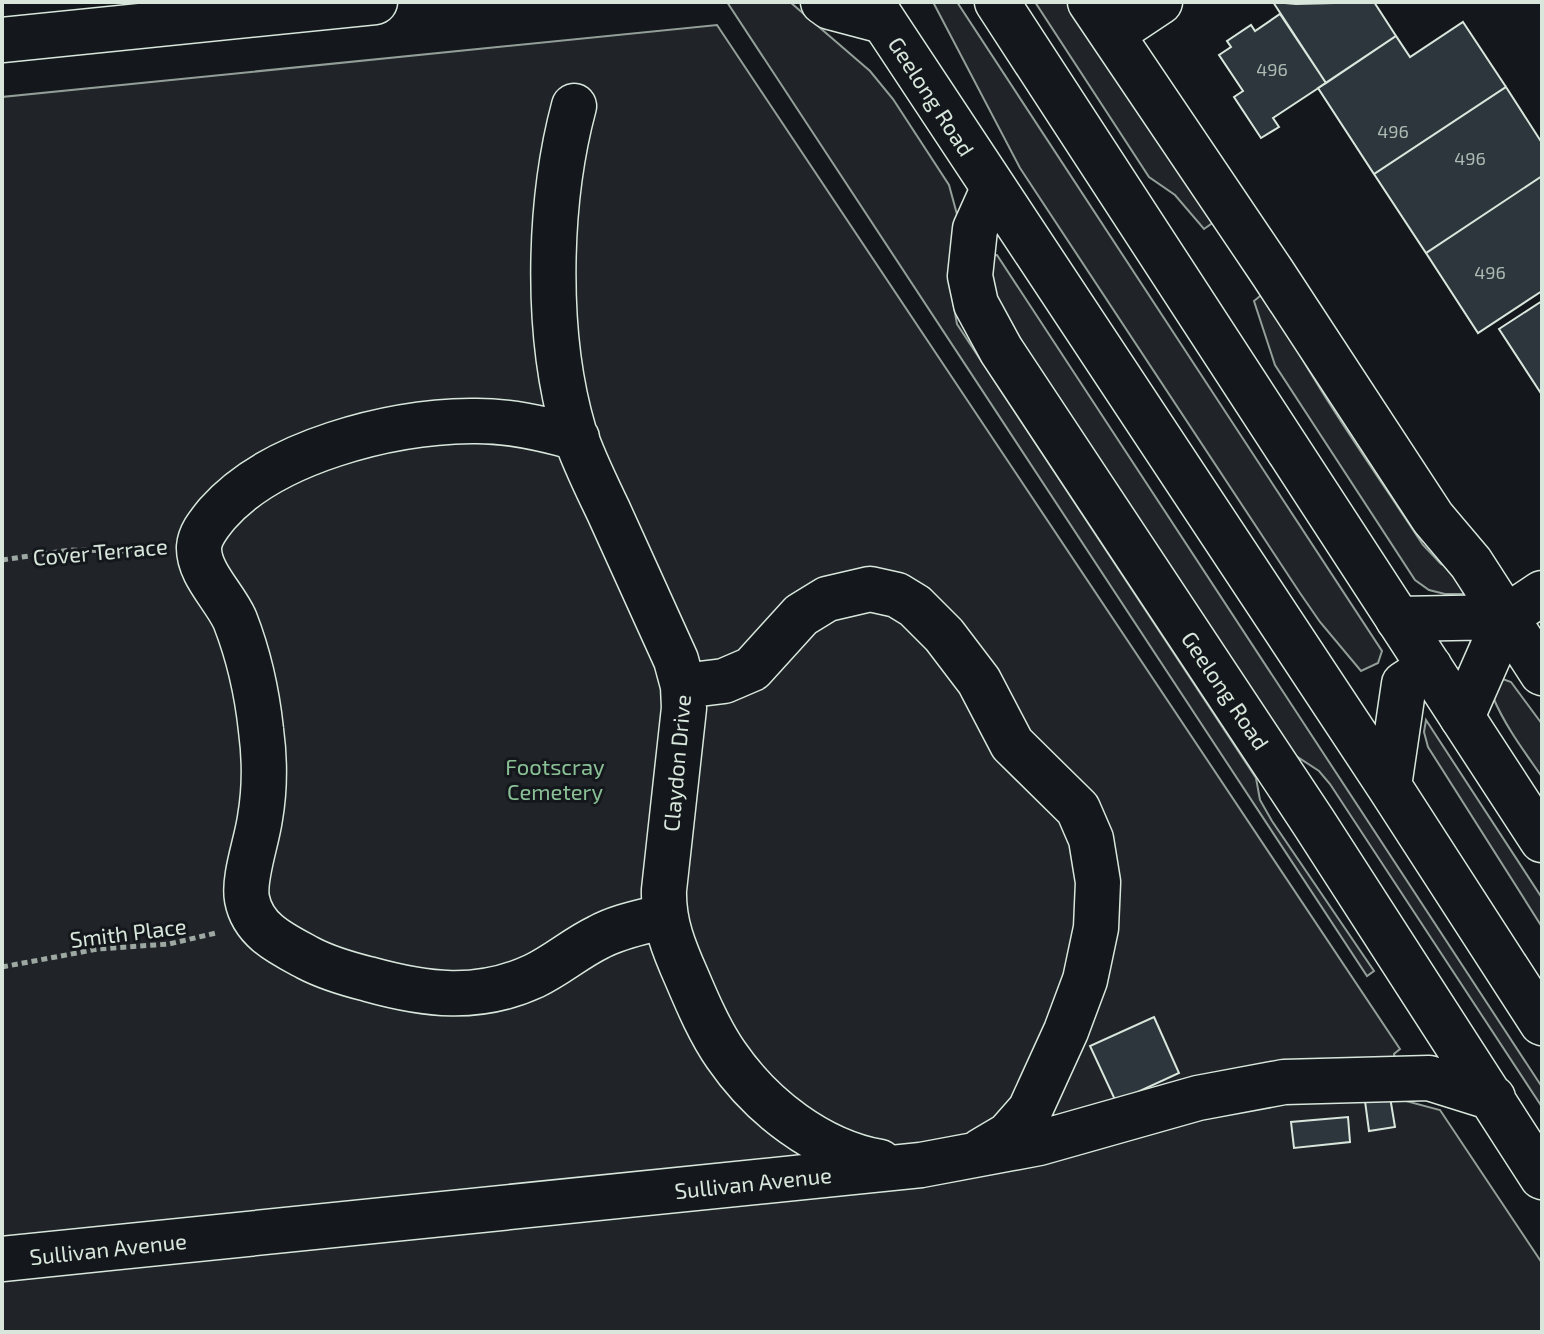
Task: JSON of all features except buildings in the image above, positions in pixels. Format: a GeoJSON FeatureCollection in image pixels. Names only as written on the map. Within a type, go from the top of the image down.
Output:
{"type":"FeatureCollection","features":[{"type":"Feature","properties":{"kind":"main road"},"geometry":{"type":"LineString","coordinates":[[2,40],[375,2]]}},
{"type":"Feature","properties":{"kind":"main road"},"geometry":{"type":"LineString","coordinates":[[823,2],[830,7],[877,11]]}},
{"type":"Feature","properties":{"kind":"main road"},"geometry":{"type":"LineString","coordinates":[[997,2],[1542,840]]}},
{"type":"Feature","properties":{"kind":"main road"},"geometry":{"type":"LineString","coordinates":[[1160,2],[1101,18],[1433,518],[1471,563],[1542,673]]}},
{"type":"Feature","properties":{"kind":"main road","name":"Geelong Road"},"geometry":{"type":"LineString","coordinates":[[877,11],[1542,1023]]}},
{"type":"Feature","properties":{"kind":"main road","name":"Claydon Drive"},"geometry":{"type":"LineString","coordinates":[[574,106],[560,166],[554,257],[560,351],[577,438],[676,660],[683,686],[683,721],[664,890],[665,916],[678,959],[725,1054],[759,1094],[786,1118],[838,1150],[883,1163],[941,1162]]}},
{"type":"Feature","properties":{"kind":"main road","name":"Geelong Road"},"geometry":{"type":"LineString","coordinates":[[993,189],[975,229],[970,276],[976,304],[994,339],[1542,1177]]}},
{"type":"Feature","properties":{"kind":"main road"},"geometry":{"type":"LineString","coordinates":[[577,438],[529,426],[486,421],[436,422],[384,430],[298,459],[250,483],[181,544],[203,565],[233,616],[245,649],[258,707],[264,763],[263,797],[247,894],[254,918],[277,941],[328,967],[390,986],[460,995],[495,990],[521,982],[602,935],[665,916]]}},
{"type":"Feature","properties":{"kind":"main road"},"geometry":{"type":"LineString","coordinates":[[683,686],[713,684],[752,669],[801,615],[827,599],[870,589],[897,595],[915,606],[944,635],[979,681],[1012,744],[1078,809],[1091,839],[1098,882],[1096,928],[1085,980],[1054,1060],[1024,1120],[1002,1140],[941,1162]]}},
{"type":"Feature","properties":{"kind":"main road"},"geometry":{"type":"LineString","coordinates":[[1462,717],[1506,617],[1542,593]]}},
{"type":"Feature","properties":{"kind":"main road"},"geometry":{"type":"LineString","coordinates":[[1398,619],[1506,617]]}},
{"type":"Feature","properties":{"kind":"main road"},"geometry":{"type":"LineString","coordinates":[[1389,786],[1404,684],[1430,667]]}},
{"type":"Feature","properties":{"kind":"main road","name":"Sullivan Avenue"},"geometry":{"type":"LineString","coordinates":[[2,1259],[941,1162],[1094,1130],[1198,1098],[1284,1082],[1429,1078],[1493,1098]]}},
{"type":"Feature","properties":{"kind":"path","name":"Cover Terrace"},"geometry":{"type":"LineString","coordinates":[[2,560],[70,550],[128,551],[181,544]]}},
{"type":"Feature","properties":{"kind":"path","name":"Smith Place"},"geometry":{"type":"LineString","coordinates":[[2,967],[108,947],[169,944],[198,939],[254,918]]}},
{"type":"Feature","properties":{"kind":"green space"},"geometry":{"type":"Polygon","coordinates":[[[727,2],[790,2],[870,71],[893,99],[949,185],[958,218],[950,285],[957,324],[1256,778],[1260,800],[1272,821],[1374,971],[1367,976],[727,2]]]}},
{"type":"Feature","properties":{"kind":"green space"},"geometry":{"type":"Polygon","coordinates":[[[933,2],[957,2],[1382,651],[1378,663],[1361,671],[1300,593],[1020,168],[933,2]]]}},
{"type":"Feature","properties":{"kind":"green space"},"geometry":{"type":"Polygon","coordinates":[[[1035,2],[1067,2],[1180,175],[1218,219],[1204,229],[1175,195],[1149,177],[1035,2]]]}},
{"type":"Feature","properties":{"kind":"green space","name":"Footscray Cemetery"},"geometry":{"type":"Polygon","coordinates":[[[717,25],[1400,1049],[1394,1054],[1402,1100],[1440,1110],[1542,1263],[1542,1332],[2,1332],[2,97],[717,25]]]}},
{"type":"Feature","properties":{"kind":"green space"},"geometry":{"type":"Polygon","coordinates":[[[997,255],[1542,1087],[1542,1107],[1330,784],[1319,771],[1290,752],[1033,360],[994,294],[985,256],[997,255]]]}},
{"type":"Feature","properties":{"kind":"green space"},"geometry":{"type":"Polygon","coordinates":[[[1266,291],[1320,389],[1423,545],[1441,564],[1458,572],[1469,594],[1429,590],[1415,580],[1275,365],[1254,301],[1266,291]]]}},
{"type":"Feature","properties":{"kind":"green space"},"geometry":{"type":"Polygon","coordinates":[[[1500,678],[1511,682],[1542,724],[1542,777],[1509,728],[1493,697],[1500,678]]]}},
{"type":"Feature","properties":{"kind":"green space"},"geometry":{"type":"Polygon","coordinates":[[[1426,720],[1542,898],[1542,927],[1428,747],[1424,732],[1426,720]]]}}]}
